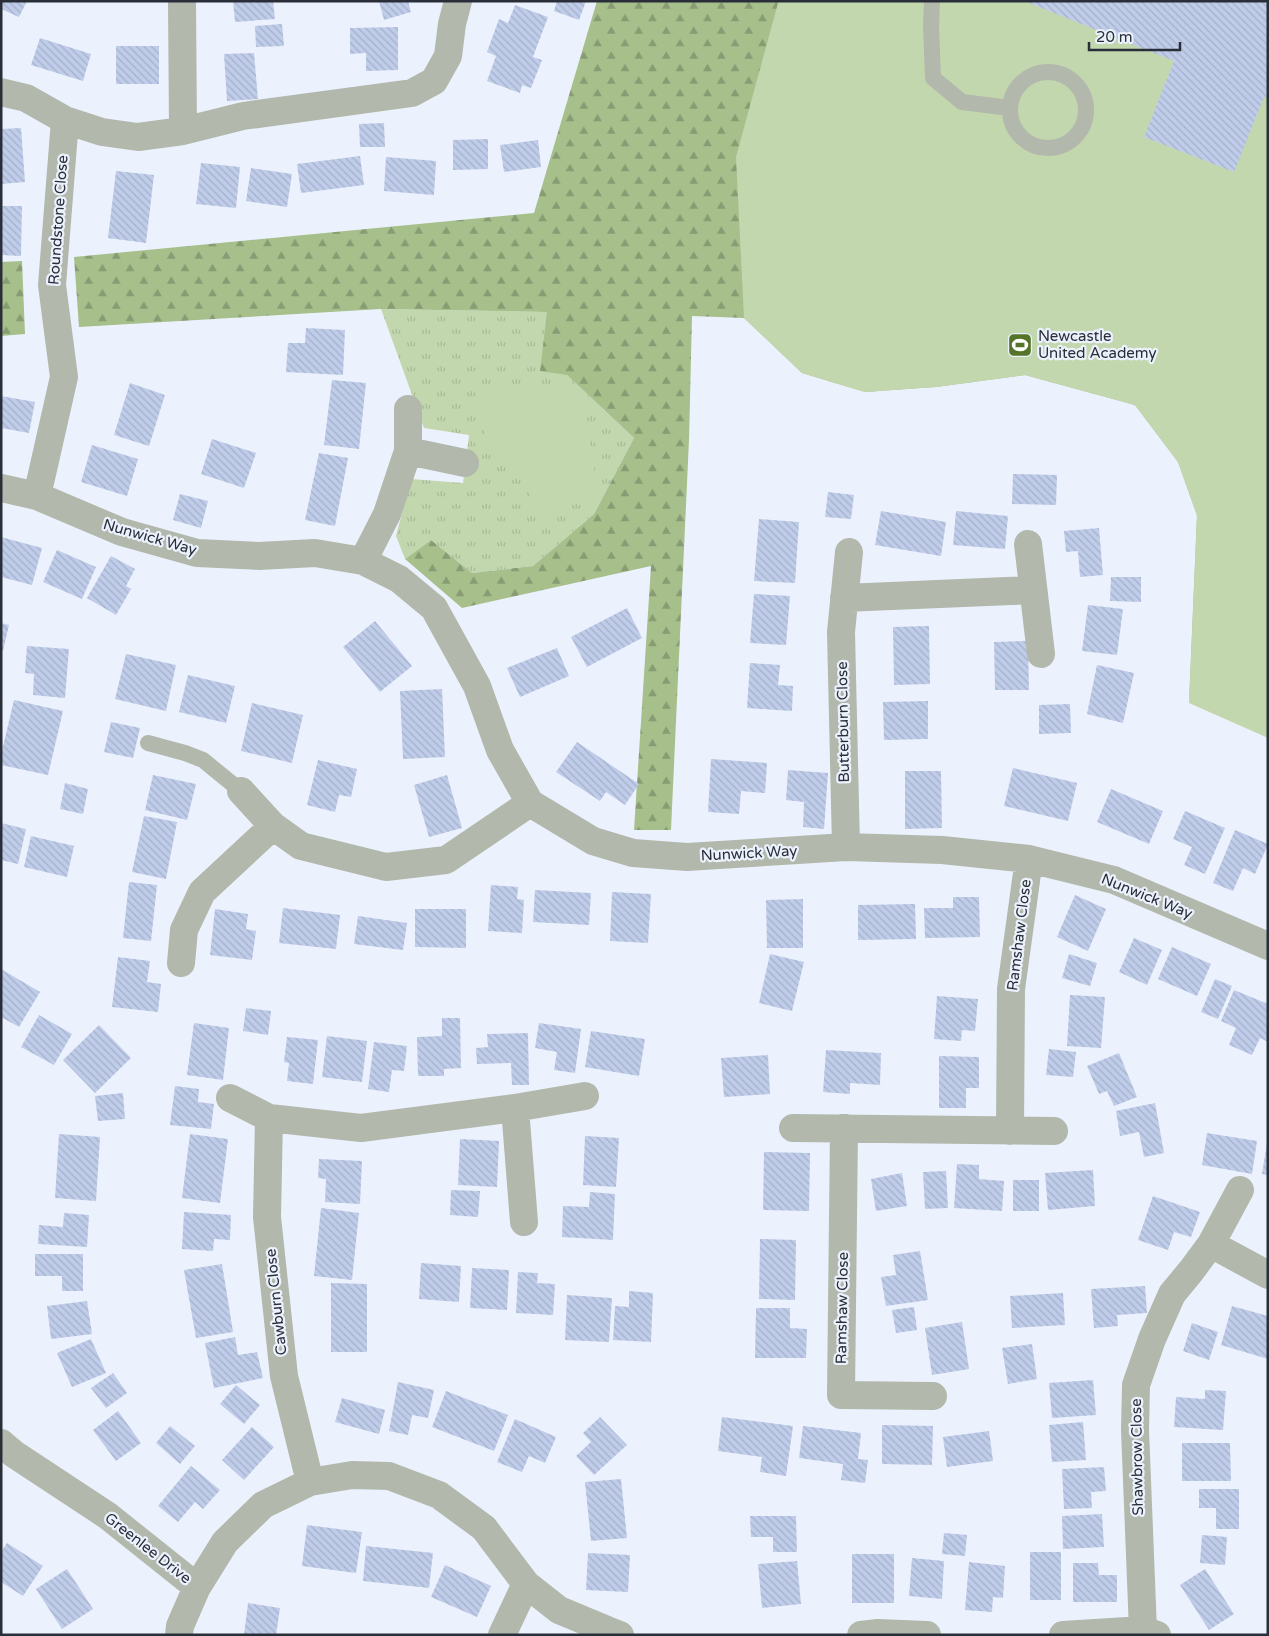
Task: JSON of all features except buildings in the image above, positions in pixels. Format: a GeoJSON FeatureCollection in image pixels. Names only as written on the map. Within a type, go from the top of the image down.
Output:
{"type":"FeatureCollection","features":[{"type":"Feature","properties":{"kind":"street"},"geometry":{"type":"LineString","coordinates":[[182,1],[184,131]]}},
{"type":"Feature","properties":{"kind":"street"},"geometry":{"type":"LineString","coordinates":[[1,92],[26,98],[65,120],[102,132],[138,137],[184,131],[242,116],[412,93],[434,81],[448,56],[452,24],[458,1]]}},
{"type":"Feature","properties":{"kind":"street","name":"Roundstone Close"},"geometry":{"type":"LineString","coordinates":[[37,496],[64,377],[52,285],[65,120]]}},
{"type":"Feature","properties":{"kind":"street"},"geometry":{"type":"LineString","coordinates":[[363,561],[387,514],[408,451],[408,409]]}},
{"type":"Feature","properties":{"kind":"street"},"geometry":{"type":"LineString","coordinates":[[408,451],[465,463]]}},
{"type":"Feature","properties":{"kind":"street","name":"Nunwick Way"},"geometry":{"type":"LineString","coordinates":[[1,488],[37,496],[122,532],[197,552],[259,556],[315,553],[363,561],[399,579],[434,608],[478,686],[500,750],[530,803],[594,841],[633,852],[687,856],[846,847],[942,850],[1029,859],[1114,880],[1268,946]]}},
{"type":"Feature","properties":{"kind":"street"},"geometry":{"type":"LineString","coordinates":[[1028,544],[1041,654]]}},
{"type":"Feature","properties":{"kind":"street","name":"Butterburn Close"},"geometry":{"type":"LineString","coordinates":[[846,847],[841,632],[849,552]]}},
{"type":"Feature","properties":{"kind":"street"},"geometry":{"type":"LineString","coordinates":[[844,598],[1033,590]]}},
{"type":"Feature","properties":{"kind":"street"},"geometry":{"type":"LineString","coordinates":[[241,791],[273,826],[301,846],[386,867],[446,860],[530,803]]}},
{"type":"Feature","properties":{"kind":"street"},"geometry":{"type":"LineString","coordinates":[[181,963],[184,930],[202,892],[273,826]]}},
{"type":"Feature","properties":{"kind":"street","name":"Ramshaw Close"},"geometry":{"type":"LineString","coordinates":[[1010,1131],[1011,989],[1029,859]]}},
{"type":"Feature","properties":{"kind":"street"},"geometry":{"type":"LineString","coordinates":[[230,1098],[268,1118],[361,1128],[515,1108],[585,1096]]}},
{"type":"Feature","properties":{"kind":"street"},"geometry":{"type":"LineString","coordinates":[[515,1108],[524,1222]]}},
{"type":"Feature","properties":{"kind":"street","name":"Cawburn Close"},"geometry":{"type":"LineString","coordinates":[[268,1118],[267,1217],[284,1376],[310,1482]]}},
{"type":"Feature","properties":{"kind":"street"},"geometry":{"type":"LineString","coordinates":[[793,1128],[1054,1131]]}},
{"type":"Feature","properties":{"kind":"street","name":"Ramshaw Close"},"geometry":{"type":"LineString","coordinates":[[844,1128],[840,1395],[933,1396]]}},
{"type":"Feature","properties":{"kind":"street","name":"Shawbrow Close"},"geometry":{"type":"LineString","coordinates":[[1150,1632],[1135,1430],[1136,1385],[1152,1339],[1172,1294],[1192,1271],[1211,1244],[1240,1190]]}},
{"type":"Feature","properties":{"kind":"street"},"geometry":{"type":"LineString","coordinates":[[1211,1244],[1268,1275]]}},
{"type":"Feature","properties":{"kind":"street","name":"Greenlee Drive"},"geometry":{"type":"LineString","coordinates":[[1,1443],[14,1454],[108,1516],[197,1587],[225,1542],[263,1505],[310,1482],[352,1475],[389,1476],[439,1494],[484,1528],[526,1584],[559,1610],[620,1635]]}},
{"type":"Feature","properties":{"kind":"street"},"geometry":{"type":"LineString","coordinates":[[502,1635],[526,1584]]}},
{"type":"Feature","properties":{"kind":"street"},"geometry":{"type":"LineString","coordinates":[[179,1635],[180,1626],[197,1587]]}},
{"type":"Feature","properties":{"kind":"street"},"geometry":{"type":"LineString","coordinates":[[1063,1635],[1150,1632]]}},
{"type":"Feature","properties":{"kind":"street"},"geometry":{"type":"LineString","coordinates":[[872,1634],[927,1635]]}},
{"type":"Feature","properties":{"kind":"lane"},"geometry":{"type":"LineString","coordinates":[[932,1],[930,26],[933,78],[962,102],[1010,108]]}},
{"type":"Feature","properties":{"kind":"lane"},"geometry":{"type":"LineString","coordinates":[[1039,72],[1054,72],[1068,77],[1079,87],[1086,101],[1087,115],[1082,130],[1071,141],[1057,148],[1040,148],[1026,142],[1016,131],[1010,118],[1010,108],[1010,103],[1016,89],[1026,79],[1039,72]]}},
{"type":"Feature","properties":{"kind":"lane"},"geometry":{"type":"LineString","coordinates":[[148,743],[203,760],[241,791]]}},
{"type":"Feature","properties":{"kind":"green space"},"geometry":{"type":"Polygon","coordinates":[[[597,1],[780,1],[778,4],[1241,300],[1189,703],[1197,515],[1178,462],[1135,405],[1025,375],[936,387],[865,392],[802,373],[744,318],[692,316],[689,440],[671,830],[634,830],[651,566],[462,608],[405,559],[431,540],[472,573],[533,566],[594,514],[634,438],[567,375],[540,371],[547,312],[381,309],[79,327],[74,257],[534,213],[597,1]]]}},
{"type":"Feature","properties":{"kind":"green space","name":"Newcastle United Academy"},"geometry":{"type":"Polygon","coordinates":[[[780,1],[1268,1],[1268,738],[1189,703],[1197,516],[1178,462],[1135,405],[1025,375],[936,387],[865,392],[802,373],[744,318],[736,157],[780,1]]]}},
{"type":"Feature","properties":{"kind":"green space"},"geometry":{"type":"Polygon","coordinates":[[[22,261],[25,334],[1,336],[1,262],[22,261]]]}},
{"type":"Feature","properties":{"kind":"green space"},"geometry":{"type":"Polygon","coordinates":[[[381,309],[547,312],[567,375],[634,438],[594,514],[533,566],[472,573],[431,540],[405,559],[396,536],[411,479],[463,483],[469,435],[424,428],[381,309]]]}},
{"type":"Feature","properties":{"kind":"green space"},"geometry":{"type":"Polygon","coordinates":[[[536,384],[583,395],[599,500],[532,512],[525,464],[485,445],[481,394],[536,384]]]}},
{"type":"Feature","properties":{"kind":"place","name":"Newcastle United Academy"},"geometry":{"type":"Point","coordinates":[1020,345]}}]}
